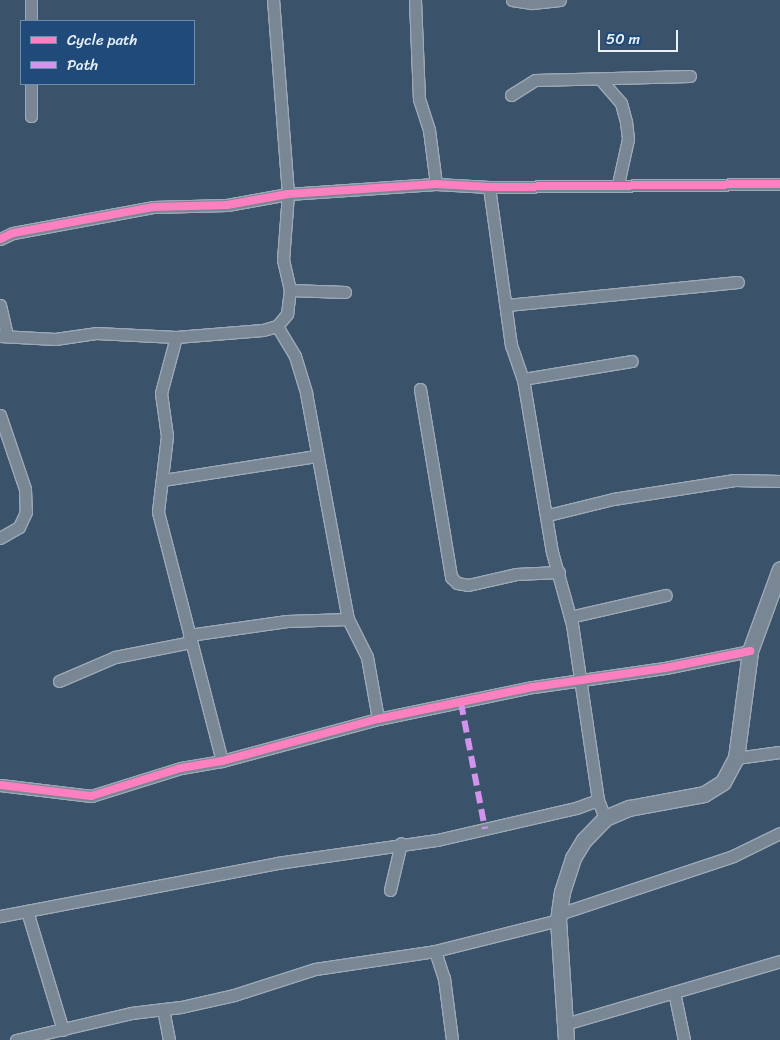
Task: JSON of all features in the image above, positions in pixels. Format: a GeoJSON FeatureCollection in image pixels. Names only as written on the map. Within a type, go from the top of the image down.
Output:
{"type":"FeatureCollection","features":[{"type":"Feature","properties":{"kind":"street"},"geometry":{"type":"LineString","coordinates":[[31,0],[31,20]]}},
{"type":"Feature","properties":{"kind":"street"},"geometry":{"type":"LineString","coordinates":[[0,305],[3,336],[55,339],[96,333],[176,337],[263,330],[277,326],[287,314],[290,290],[283,260],[288,194],[273,0]]}},
{"type":"Feature","properties":{"kind":"street"},"geometry":{"type":"LineString","coordinates":[[415,0],[419,99],[429,130],[436,184]]}},
{"type":"Feature","properties":{"kind":"street"},"geometry":{"type":"LineString","coordinates":[[512,0],[532,3],[560,0]]}},
{"type":"Feature","properties":{"kind":"street"},"geometry":{"type":"LineString","coordinates":[[511,95],[535,80],[601,80],[690,76]]}},
{"type":"Feature","properties":{"kind":"street"},"geometry":{"type":"LineString","coordinates":[[601,80],[621,103],[626,122],[628,140],[618,184]]}},
{"type":"Feature","properties":{"kind":"street"},"geometry":{"type":"LineString","coordinates":[[31,85],[31,116]]}},
{"type":"Feature","properties":{"kind":"street"},"geometry":{"type":"LineString","coordinates":[[0,239],[13,233],[153,207],[227,205],[288,194],[436,184],[489,187],[618,184],[780,184]]}},
{"type":"Feature","properties":{"kind":"street"},"geometry":{"type":"LineString","coordinates":[[489,187],[507,305],[511,345],[523,379],[548,515],[552,552],[570,617],[578,679],[592,742],[598,800],[604,818]]}},
{"type":"Feature","properties":{"kind":"street"},"geometry":{"type":"LineString","coordinates":[[507,305],[738,282]]}},
{"type":"Feature","properties":{"kind":"street"},"geometry":{"type":"LineString","coordinates":[[290,290],[345,292]]}},
{"type":"Feature","properties":{"kind":"street"},"geometry":{"type":"LineString","coordinates":[[277,326],[295,356],[317,456],[348,619],[367,657],[378,719]]}},
{"type":"Feature","properties":{"kind":"street"},"geometry":{"type":"LineString","coordinates":[[176,337],[161,393],[167,436],[158,512],[222,761]]}},
{"type":"Feature","properties":{"kind":"street"},"geometry":{"type":"LineString","coordinates":[[523,379],[632,361]]}},
{"type":"Feature","properties":{"kind":"street"},"geometry":{"type":"LineString","coordinates":[[420,390],[450,577],[457,583],[468,585],[516,574],[559,572]]}},
{"type":"Feature","properties":{"kind":"street"},"geometry":{"type":"LineString","coordinates":[[0,415],[25,489],[26,512],[19,527],[0,538]]}},
{"type":"Feature","properties":{"kind":"street"},"geometry":{"type":"LineString","coordinates":[[163,480],[317,456]]}},
{"type":"Feature","properties":{"kind":"street"},"geometry":{"type":"LineString","coordinates":[[548,515],[612,499],[735,480],[780,481]]}},
{"type":"Feature","properties":{"kind":"street"},"geometry":{"type":"LineString","coordinates":[[566,1040],[558,917],[562,892],[573,858],[584,840],[604,818],[629,808],[704,794],[723,782],[736,758],[750,651],[780,569]]}},
{"type":"Feature","properties":{"kind":"street"},"geometry":{"type":"LineString","coordinates":[[570,617],[666,594]]}},
{"type":"Feature","properties":{"kind":"street"},"geometry":{"type":"LineString","coordinates":[[59,681],[115,658],[190,638],[287,621],[348,619]]}},
{"type":"Feature","properties":{"kind":"street"},"geometry":{"type":"LineString","coordinates":[[0,786],[91,796],[181,768],[222,761],[378,719],[578,679],[665,668],[750,651]]}},
{"type":"Feature","properties":{"kind":"street"},"geometry":{"type":"LineString","coordinates":[[736,758],[780,752]]}},
{"type":"Feature","properties":{"kind":"street"},"geometry":{"type":"LineString","coordinates":[[0,916],[277,863],[401,843],[437,840],[576,808],[598,800]]}},
{"type":"Feature","properties":{"kind":"street"},"geometry":{"type":"LineString","coordinates":[[16,1040],[132,1013],[234,995],[315,969],[435,952],[558,917],[733,856],[780,833]]}},
{"type":"Feature","properties":{"kind":"street"},"geometry":{"type":"LineString","coordinates":[[390,890],[401,843]]}},
{"type":"Feature","properties":{"kind":"street"},"geometry":{"type":"LineString","coordinates":[[27,911],[63,1030]]}},
{"type":"Feature","properties":{"kind":"street"},"geometry":{"type":"LineString","coordinates":[[435,952],[444,978],[452,1040]]}},
{"type":"Feature","properties":{"kind":"street"},"geometry":{"type":"LineString","coordinates":[[565,1024],[780,961]]}},
{"type":"Feature","properties":{"kind":"street"},"geometry":{"type":"LineString","coordinates":[[674,992],[684,1040]]}},
{"type":"Feature","properties":{"kind":"street"},"geometry":{"type":"LineString","coordinates":[[163,1009],[169,1040]]}},
{"type":"Feature","properties":{"kind":"marked path"},"geometry":{"type":"LineString","coordinates":[[461,703],[485,829]]}},
{"type":"Feature","properties":{"kind":"cycle path"},"geometry":{"type":"LineString","coordinates":[[0,239],[13,233],[153,207],[227,205],[288,194],[436,184],[489,187],[780,184]]}},
{"type":"Feature","properties":{"kind":"cycle path"},"geometry":{"type":"LineString","coordinates":[[0,785],[91,796],[181,768],[222,761],[378,719],[533,687],[665,668],[750,651]]}}]}
